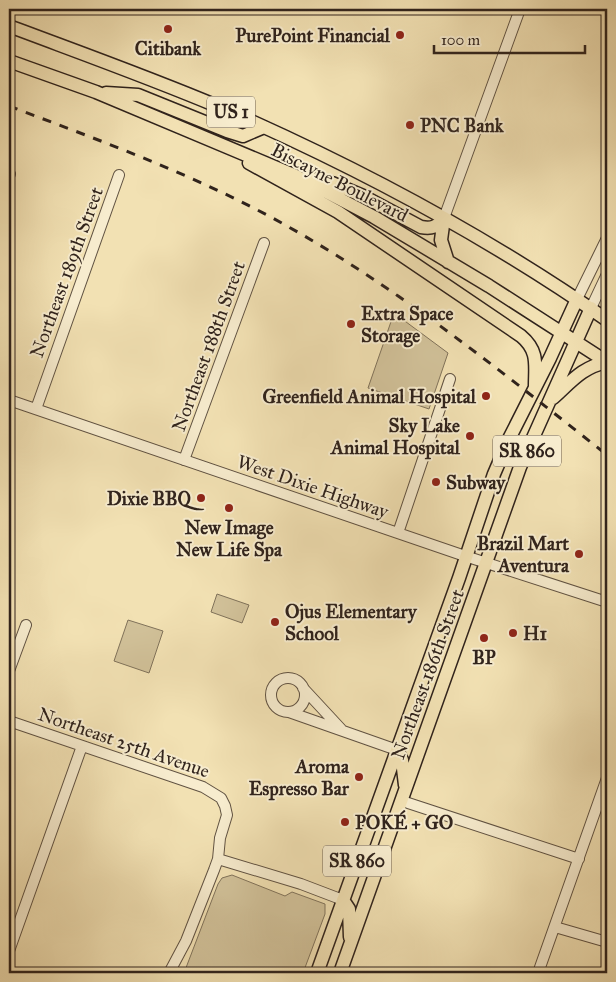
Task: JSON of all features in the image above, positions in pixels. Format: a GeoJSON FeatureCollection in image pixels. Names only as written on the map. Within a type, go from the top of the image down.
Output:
{"type":"FeatureCollection","features":[{"type":"Feature","properties":{"kind":"main road","name":"Biscayne Boulevard"},"geometry":{"type":"LineString","coordinates":[[9,26],[124,68],[264,127],[354,170],[444,218],[577,299],[607,320]]}},
{"type":"Feature","properties":{"kind":"main road","name":"Biscayne Boulevard"},"geometry":{"type":"LineString","coordinates":[[9,61],[96,92],[296,176],[374,217],[607,362]]}},
{"type":"Feature","properties":{"kind":"main road"},"geometry":{"type":"LineString","coordinates":[[96,92],[138,95],[244,136],[264,127]]}},
{"type":"Feature","properties":{"kind":"main road"},"geometry":{"type":"LineString","coordinates":[[220,143],[259,170],[338,212],[521,336],[529,343],[534,352],[536,361],[534,390]]}},
{"type":"Feature","properties":{"kind":"main road"},"geometry":{"type":"LineString","coordinates":[[296,176],[332,183],[363,196],[421,227],[437,226],[444,218]]}},
{"type":"Feature","properties":{"kind":"main road"},"geometry":{"type":"LineString","coordinates":[[444,218],[441,240],[448,262]]}},
{"type":"Feature","properties":{"kind":"main road","name":"Northeast 186th Street"},"geometry":{"type":"LineString","coordinates":[[317,973],[497,466],[577,299]]}},
{"type":"Feature","properties":{"kind":"main road","name":"Northeast 186th Street"},"geometry":{"type":"LineString","coordinates":[[340,973],[520,467],[591,308]]}},
{"type":"Feature","properties":{"kind":"main road"},"geometry":{"type":"LineString","coordinates":[[549,402],[583,370],[596,364],[607,362]]}},
{"type":"Feature","properties":{"kind":"main road"},"geometry":{"type":"LineString","coordinates":[[397,750],[402,760],[403,796]]}},
{"type":"Feature","properties":{"kind":"main road"},"geometry":{"type":"LineString","coordinates":[[343,900],[350,914],[350,944]]}},
{"type":"Feature","properties":{"kind":"street"},"geometry":{"type":"LineString","coordinates":[[444,218],[520,9]]}},
{"type":"Feature","properties":{"kind":"street","name":"Northeast 189th Street"},"geometry":{"type":"LineString","coordinates":[[36,409],[119,175]]}},
{"type":"Feature","properties":{"kind":"street"},"geometry":{"type":"LineString","coordinates":[[577,299],[607,238]]}},
{"type":"Feature","properties":{"kind":"street","name":"Northeast 188th Street"},"geometry":{"type":"LineString","coordinates":[[184,460],[264,243]]}},
{"type":"Feature","properties":{"kind":"street"},"geometry":{"type":"LineString","coordinates":[[591,308],[607,274]]}},
{"type":"Feature","properties":{"kind":"street"},"geometry":{"type":"LineString","coordinates":[[398,533],[450,379]]}},
{"type":"Feature","properties":{"kind":"street","name":"West Dixie Highway"},"geometry":{"type":"LineString","coordinates":[[9,400],[466,556],[607,602]]}},
{"type":"Feature","properties":{"kind":"street"},"geometry":{"type":"LineString","coordinates":[[9,671],[26,625]]}},
{"type":"Feature","properties":{"kind":"street"},"geometry":{"type":"LineString","coordinates":[[342,729],[299,683],[283,679],[274,686],[272,701],[279,709],[342,729],[397,750]]}},
{"type":"Feature","properties":{"kind":"street"},"geometry":{"type":"LineString","coordinates":[[289,712],[294,711],[303,704],[305,698],[303,687]]}},
{"type":"Feature","properties":{"kind":"street","name":"Northeast 25th Avenue"},"geometry":{"type":"LineString","coordinates":[[9,721],[203,787],[217,795],[224,803],[227,815],[220,838],[218,859]]}},
{"type":"Feature","properties":{"kind":"street"},"geometry":{"type":"LineString","coordinates":[[9,951],[82,746]]}},
{"type":"Feature","properties":{"kind":"street"},"geometry":{"type":"LineString","coordinates":[[538,973],[607,778]]}},
{"type":"Feature","properties":{"kind":"street"},"geometry":{"type":"LineString","coordinates":[[403,796],[579,859]]}},
{"type":"Feature","properties":{"kind":"street"},"geometry":{"type":"LineString","coordinates":[[169,973],[186,941],[218,859],[301,884],[343,900]]}},
{"type":"Feature","properties":{"kind":"street"},"geometry":{"type":"LineString","coordinates":[[555,927],[607,942]]}},
{"type":"Feature","properties":{"kind":"shaded area"},"geometry":{"type":"Polygon","coordinates":[[[394,313],[448,353],[429,409],[368,388],[394,313]]]}},
{"type":"Feature","properties":{"kind":"shaded area"},"geometry":{"type":"Polygon","coordinates":[[[217,594],[249,605],[242,623],[211,612],[217,594]]]}},
{"type":"Feature","properties":{"kind":"shaded area"},"geometry":{"type":"Polygon","coordinates":[[[128,620],[163,631],[149,673],[114,661],[128,620]]]}},
{"type":"Feature","properties":{"kind":"shaded area"},"geometry":{"type":"Polygon","coordinates":[[[232,875],[285,896],[292,892],[325,904],[325,914],[303,973],[184,973],[218,884],[222,878],[232,875]]]}},
{"type":"Feature","properties":{"kind":"railway"},"geometry":{"type":"LineString","coordinates":[[9,106],[140,156],[204,184],[267,215],[312,241],[400,297],[525,390],[607,455]]}},
{"type":"Feature","properties":{"kind":"place","name":"Citibank"},"geometry":{"type":"Point","coordinates":[168,29]}},
{"type":"Feature","properties":{"kind":"place","name":"PurePoint Financial"},"geometry":{"type":"Point","coordinates":[400,35]}},
{"type":"Feature","properties":{"kind":"place","name":"PNC Bank"},"geometry":{"type":"Point","coordinates":[410,125]}},
{"type":"Feature","properties":{"kind":"place","name":"Extra Space Storage"},"geometry":{"type":"Point","coordinates":[351,324]}},
{"type":"Feature","properties":{"kind":"place","name":"Greenfield Animal Hospital"},"geometry":{"type":"Point","coordinates":[486,396]}},
{"type":"Feature","properties":{"kind":"place","name":"Sky Lake Animal Hospital"},"geometry":{"type":"Point","coordinates":[470,436]}},
{"type":"Feature","properties":{"kind":"place","name":"Subway"},"geometry":{"type":"Point","coordinates":[436,482]}},
{"type":"Feature","properties":{"kind":"place","name":"Dixie BBQ"},"geometry":{"type":"Point","coordinates":[201,498]}},
{"type":"Feature","properties":{"kind":"place","name":"New Image New Life Spa"},"geometry":{"type":"Point","coordinates":[229,508]}},
{"type":"Feature","properties":{"kind":"place","name":"Brazil Mart Aventura"},"geometry":{"type":"Point","coordinates":[579,554]}},
{"type":"Feature","properties":{"kind":"place","name":"Ojus Elementary School"},"geometry":{"type":"Point","coordinates":[275,622]}},
{"type":"Feature","properties":{"kind":"place","name":"H1"},"geometry":{"type":"Point","coordinates":[513,633]}},
{"type":"Feature","properties":{"kind":"place","name":"BP"},"geometry":{"type":"Point","coordinates":[484,638]}},
{"type":"Feature","properties":{"kind":"place","name":"Aroma Espresso Bar"},"geometry":{"type":"Point","coordinates":[359,777]}},
{"type":"Feature","properties":{"kind":"place","name":"POKÉ + GO"},"geometry":{"type":"Point","coordinates":[345,822]}}]}
